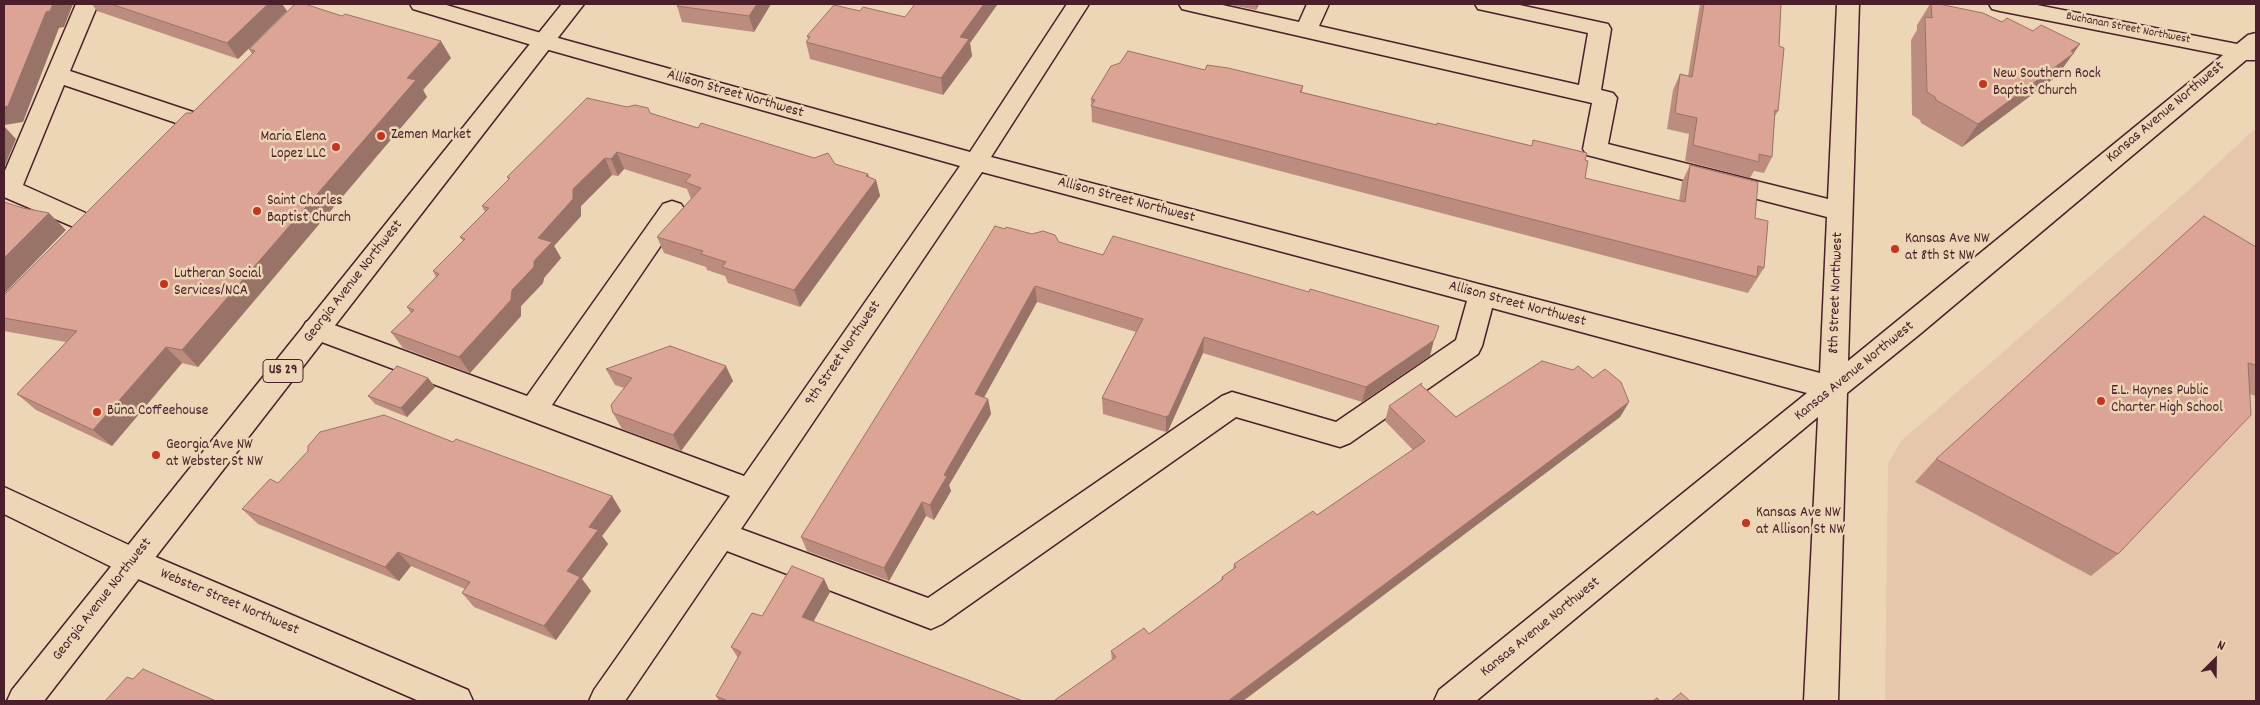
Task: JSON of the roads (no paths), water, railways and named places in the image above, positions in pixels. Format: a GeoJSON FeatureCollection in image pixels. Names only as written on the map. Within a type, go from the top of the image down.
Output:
{"type":"FeatureCollection","features":[{"type":"Feature","properties":{"kind":"main road"},"geometry":{"type":"LineString","coordinates":[[70,245],[97,218],[6,190],[86,4]]}},
{"type":"Feature","properties":{"kind":"main road","name":"Allison Street Northwest"},"geometry":{"type":"LineString","coordinates":[[421,4],[543,41],[976,162],[1482,295],[1739,365],[1833,388]]}},
{"type":"Feature","properties":{"kind":"main road","name":"Georgia Avenue Northwest"},"geometry":{"type":"LineString","coordinates":[[24,701],[573,4]]}},
{"type":"Feature","properties":{"kind":"main road","name":"9th Street Northwest"},"geometry":{"type":"LineString","coordinates":[[606,701],[976,162],[1078,4]]}},
{"type":"Feature","properties":{"kind":"main road"},"geometry":{"type":"LineString","coordinates":[[1190,4],[1605,98],[1595,149],[1840,211]]}},
{"type":"Feature","properties":{"kind":"main road"},"geometry":{"type":"LineString","coordinates":[[1306,30],[1318,4]]}},
{"type":"Feature","properties":{"kind":"main road"},"geometry":{"type":"LineString","coordinates":[[1486,4],[1600,29],[1590,95]]}},
{"type":"Feature","properties":{"kind":"main road","name":"8th Street Northwest"},"geometry":{"type":"LineString","coordinates":[[1821,701],[1848,4]]}},
{"type":"Feature","properties":{"kind":"main road","name":"Buchanan Street Northwest"},"geometry":{"type":"LineString","coordinates":[[2000,4],[2072,11],[2251,49]]}},
{"type":"Feature","properties":{"kind":"main road","name":"Kansas Avenue Northwest"},"geometry":{"type":"LineString","coordinates":[[1451,701],[2251,49]]}},
{"type":"Feature","properties":{"kind":"main road"},"geometry":{"type":"LineString","coordinates":[[57,74],[201,114],[174,142]]}},
{"type":"Feature","properties":{"kind":"main road"},"geometry":{"type":"LineString","coordinates":[[532,409],[672,210]]}},
{"type":"Feature","properties":{"kind":"main road"},"geometry":{"type":"LineString","coordinates":[[720,535],[932,614],[1232,404],[1340,435],[1468,346],[1482,295]]}},
{"type":"Feature","properties":{"kind":"main road"},"geometry":{"type":"LineString","coordinates":[[316,329],[751,491]]}},
{"type":"Feature","properties":{"kind":"main road","name":"Webster Street Northwest"},"geometry":{"type":"LineString","coordinates":[[4,500],[133,562],[456,701]]}},
{"type":"Feature","properties":{"kind":"place","name":"New Southern Rock Baptist Church"},"geometry":{"type":"Point","coordinates":[1983,84]}},
{"type":"Feature","properties":{"kind":"place","name":"Zemen Market"},"geometry":{"type":"Point","coordinates":[381,136]}},
{"type":"Feature","properties":{"kind":"place","name":"Maria Elena Lopez LLC"},"geometry":{"type":"Point","coordinates":[336,147]}},
{"type":"Feature","properties":{"kind":"place","name":"Saint Charles Baptist Church"},"geometry":{"type":"Point","coordinates":[257,211]}},
{"type":"Feature","properties":{"kind":"place","name":"Kansas Ave NW at 8th St NW"},"geometry":{"type":"Point","coordinates":[1895,249]}},
{"type":"Feature","properties":{"kind":"place","name":"Lutheran Social Services/NCA"},"geometry":{"type":"Point","coordinates":[164,284]}},
{"type":"Feature","properties":{"kind":"place","name":"E.L. Haynes Public Charter High School"},"geometry":{"type":"Point","coordinates":[2101,401]}},
{"type":"Feature","properties":{"kind":"place","name":"Büna Coffeehouse"},"geometry":{"type":"Point","coordinates":[97,412]}},
{"type":"Feature","properties":{"kind":"place","name":"Georgia Ave NW at Webster St NW"},"geometry":{"type":"Point","coordinates":[156,455]}},
{"type":"Feature","properties":{"kind":"place","name":"Kansas Ave NW at Allison St NW"},"geometry":{"type":"Point","coordinates":[1746,523]}}]}
